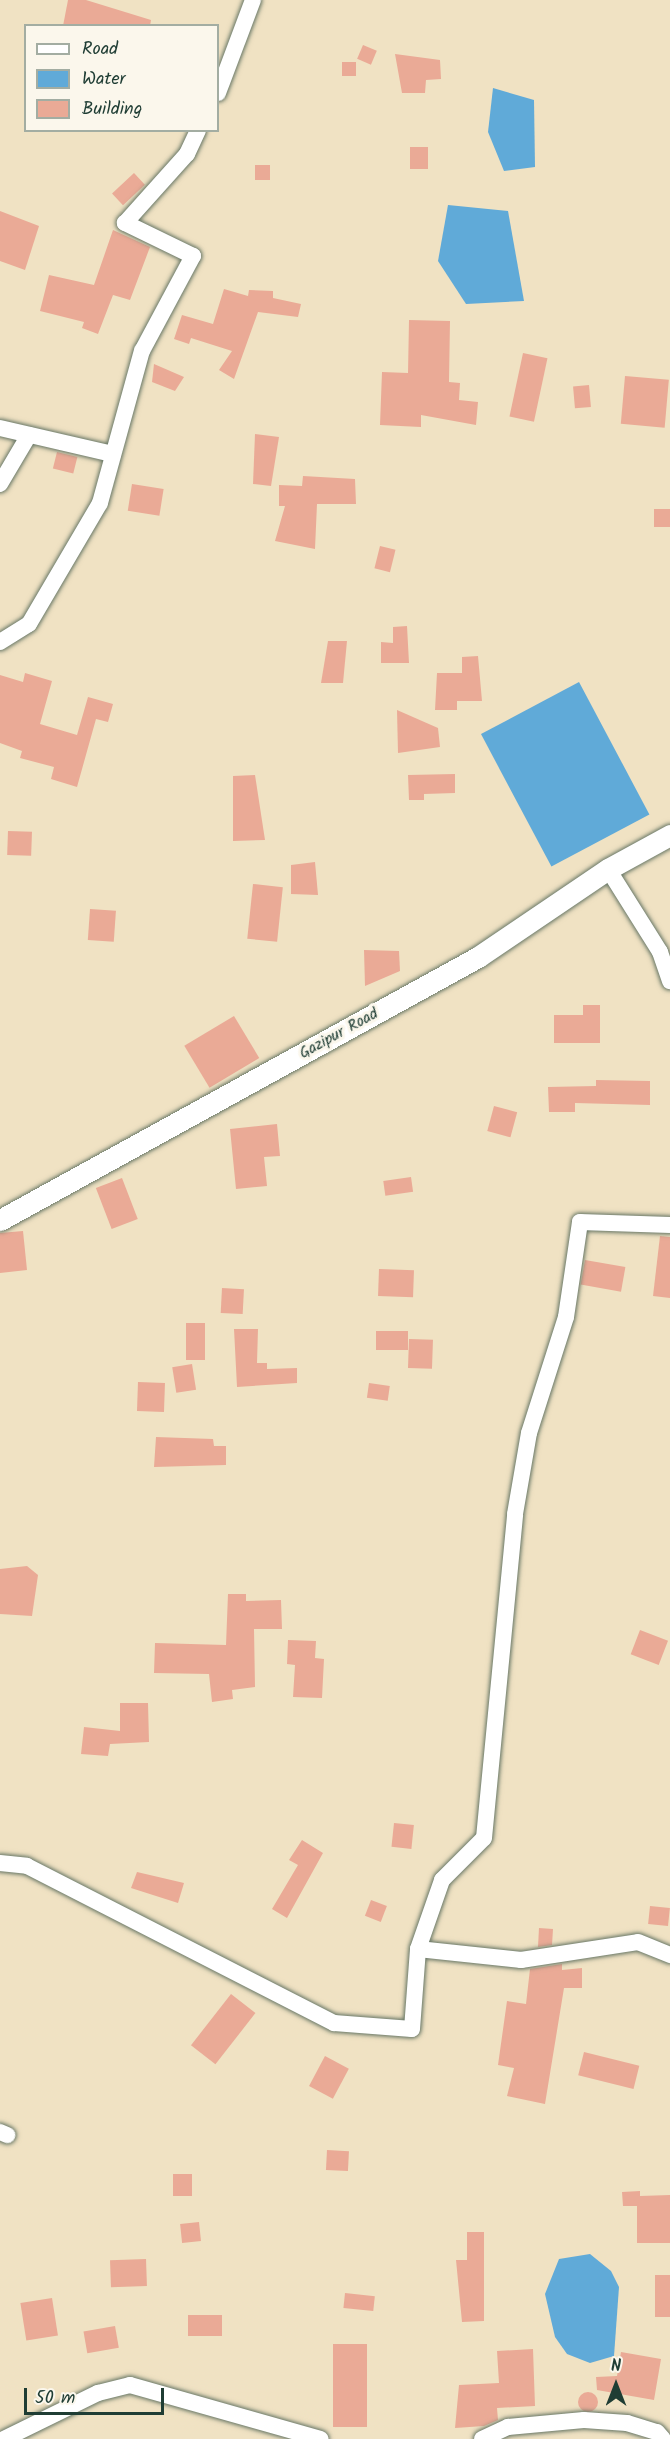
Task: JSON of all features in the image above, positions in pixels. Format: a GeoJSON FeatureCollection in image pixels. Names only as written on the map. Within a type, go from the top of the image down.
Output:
{"type":"FeatureCollection","features":[{"type":"Feature","properties":{"kind":"street"},"geometry":{"type":"LineString","coordinates":[[219,90],[253,0]]}},
{"type":"Feature","properties":{"kind":"street"},"geometry":{"type":"LineString","coordinates":[[0,642],[29,624],[100,503],[142,351],[193,256],[125,223],[187,154],[197,132]]}},
{"type":"Feature","properties":{"kind":"street"},"geometry":{"type":"LineString","coordinates":[[0,428],[113,454]]}},
{"type":"Feature","properties":{"kind":"street"},"geometry":{"type":"LineString","coordinates":[[0,484],[29,435]]}},
{"type":"Feature","properties":{"kind":"street","name":"Gazipur Road"},"geometry":{"type":"LineString","coordinates":[[0,1220],[478,957],[608,868],[670,835]]}},
{"type":"Feature","properties":{"kind":"street"},"geometry":{"type":"LineString","coordinates":[[608,868],[660,952],[670,981]]}},
{"type":"Feature","properties":{"kind":"street"},"geometry":{"type":"LineString","coordinates":[[0,1863],[27,1866],[334,2023],[412,2029],[418,1949],[442,1880],[484,1838],[515,1514],[529,1433],[566,1317],[580,1222],[670,1224]]}},
{"type":"Feature","properties":{"kind":"street"},"geometry":{"type":"LineString","coordinates":[[418,1949],[521,1960],[638,1942],[670,1955]]}},
{"type":"Feature","properties":{"kind":"street"},"geometry":{"type":"LineString","coordinates":[[4,2439],[98,2393],[130,2385],[321,2439]]}},
{"type":"Feature","properties":{"kind":"street"},"geometry":{"type":"LineString","coordinates":[[482,2439],[508,2427],[584,2420],[627,2423],[657,2432],[663,2439]]}},
{"type":"Feature","properties":{"kind":"water"},"geometry":{"type":"Polygon","coordinates":[[[493,88],[534,100],[535,167],[504,171],[488,132],[493,88]]]}},
{"type":"Feature","properties":{"kind":"water"},"geometry":{"type":"Polygon","coordinates":[[[448,205],[508,211],[524,301],[466,304],[438,261],[448,205]]]}},
{"type":"Feature","properties":{"kind":"water"},"geometry":{"type":"Polygon","coordinates":[[[579,682],[649,814],[551,867],[481,734],[579,682]]]}},
{"type":"Feature","properties":{"kind":"water"},"geometry":{"type":"Polygon","coordinates":[[[590,2254],[611,2271],[619,2287],[614,2356],[590,2363],[567,2354],[555,2337],[545,2294],[559,2259],[590,2254]]]}},
{"type":"Feature","properties":{"kind":"building"},"geometry":{"type":"Polygon","coordinates":[[[68,0],[86,0],[151,20],[150,24],[63,24],[68,0]]]}},
{"type":"Feature","properties":{"kind":"building"},"geometry":{"type":"Polygon","coordinates":[[[363,45],[377,51],[371,65],[357,59],[363,45]]]}},
{"type":"Feature","properties":{"kind":"building"},"geometry":{"type":"Polygon","coordinates":[[[395,54],[440,60],[441,79],[426,80],[425,93],[402,93],[395,54]]]}},
{"type":"Feature","properties":{"kind":"building"},"geometry":{"type":"Polygon","coordinates":[[[342,62],[356,62],[356,76],[342,76],[342,62]]]}},
{"type":"Feature","properties":{"kind":"building"},"geometry":{"type":"Polygon","coordinates":[[[410,147],[428,147],[428,169],[410,169],[410,147]]]}},
{"type":"Feature","properties":{"kind":"building"},"geometry":{"type":"Polygon","coordinates":[[[255,165],[270,165],[270,180],[255,180],[255,165]]]}},
{"type":"Feature","properties":{"kind":"building"},"geometry":{"type":"Polygon","coordinates":[[[134,173],[145,185],[123,205],[112,193],[134,173]]]}},
{"type":"Feature","properties":{"kind":"building"},"geometry":{"type":"Polygon","coordinates":[[[0,211],[39,226],[25,270],[0,261],[0,211]]]}},
{"type":"Feature","properties":{"kind":"building"},"geometry":{"type":"Polygon","coordinates":[[[113,230],[150,247],[130,300],[113,295],[98,334],[82,328],[84,322],[40,311],[49,275],[94,285],[113,230]]]}},
{"type":"Feature","properties":{"kind":"building"},"geometry":{"type":"Polygon","coordinates":[[[224,289],[248,296],[249,290],[273,291],[273,298],[301,304],[298,317],[258,312],[234,379],[219,370],[232,351],[191,338],[189,344],[174,339],[182,315],[213,324],[224,289]]]}},
{"type":"Feature","properties":{"kind":"building"},"geometry":{"type":"Polygon","coordinates":[[[409,320],[450,321],[449,382],[460,383],[459,400],[478,402],[476,425],[421,415],[421,427],[380,425],[382,372],[408,373],[409,320]]]}},
{"type":"Feature","properties":{"kind":"building"},"geometry":{"type":"Polygon","coordinates":[[[523,353],[547,358],[534,422],[509,417],[523,353]]]}},
{"type":"Feature","properties":{"kind":"building"},"geometry":{"type":"Polygon","coordinates":[[[154,364],[184,377],[175,391],[152,382],[154,364]]]}},
{"type":"Feature","properties":{"kind":"building"},"geometry":{"type":"Polygon","coordinates":[[[625,376],[669,380],[665,428],[621,424],[625,376]]]}},
{"type":"Feature","properties":{"kind":"building"},"geometry":{"type":"Polygon","coordinates":[[[589,385],[591,407],[575,408],[573,386],[589,385]]]}},
{"type":"Feature","properties":{"kind":"building"},"geometry":{"type":"Polygon","coordinates":[[[255,434],[279,437],[271,486],[253,484],[255,434]]]}},
{"type":"Feature","properties":{"kind":"building"},"geometry":{"type":"Polygon","coordinates":[[[57,452],[77,457],[73,474],[53,468],[57,452]]]}},
{"type":"Feature","properties":{"kind":"building"},"geometry":{"type":"Polygon","coordinates":[[[303,476],[355,479],[356,504],[317,504],[315,549],[275,541],[285,506],[279,506],[279,485],[302,486],[303,476]]]}},
{"type":"Feature","properties":{"kind":"building"},"geometry":{"type":"Polygon","coordinates":[[[132,484],[164,489],[159,516],[128,511],[132,484]]]}},
{"type":"Feature","properties":{"kind":"building"},"geometry":{"type":"Polygon","coordinates":[[[654,509],[670,509],[670,527],[654,527],[654,509]]]}},
{"type":"Feature","properties":{"kind":"building"},"geometry":{"type":"Polygon","coordinates":[[[380,546],[396,550],[390,572],[374,568],[380,546]]]}},
{"type":"Feature","properties":{"kind":"building"},"geometry":{"type":"Polygon","coordinates":[[[407,626],[409,663],[381,663],[381,642],[393,643],[393,627],[407,626]]]}},
{"type":"Feature","properties":{"kind":"building"},"geometry":{"type":"Polygon","coordinates":[[[328,641],[347,641],[343,683],[321,683],[328,641]]]}},
{"type":"Feature","properties":{"kind":"building"},"geometry":{"type":"Polygon","coordinates":[[[478,656],[482,701],[457,701],[457,710],[435,710],[437,673],[462,673],[462,657],[478,656]]]}},
{"type":"Feature","properties":{"kind":"building"},"geometry":{"type":"Polygon","coordinates":[[[25,673],[52,681],[40,724],[77,735],[88,697],[113,704],[108,722],[96,719],[77,787],[51,779],[54,767],[20,758],[22,751],[0,743],[0,675],[23,682],[25,673]]]}},
{"type":"Feature","properties":{"kind":"building"},"geometry":{"type":"Polygon","coordinates":[[[397,710],[438,728],[440,747],[398,753],[397,710]]]}},
{"type":"Feature","properties":{"kind":"building"},"geometry":{"type":"Polygon","coordinates":[[[455,774],[455,793],[424,794],[424,800],[409,800],[408,775],[455,774]]]}},
{"type":"Feature","properties":{"kind":"building"},"geometry":{"type":"Polygon","coordinates":[[[255,775],[265,840],[233,841],[233,776],[255,775]]]}},
{"type":"Feature","properties":{"kind":"building"},"geometry":{"type":"Polygon","coordinates":[[[8,831],[32,832],[31,856],[7,855],[8,831]]]}},
{"type":"Feature","properties":{"kind":"building"},"geometry":{"type":"Polygon","coordinates":[[[315,862],[318,895],[291,894],[291,865],[315,862]]]}},
{"type":"Feature","properties":{"kind":"building"},"geometry":{"type":"Polygon","coordinates":[[[253,884],[283,887],[277,942],[247,939],[253,884]]]}},
{"type":"Feature","properties":{"kind":"building"},"geometry":{"type":"Polygon","coordinates":[[[90,909],[116,911],[114,942],[88,940],[90,909]]]}},
{"type":"Feature","properties":{"kind":"building"},"geometry":{"type":"Polygon","coordinates":[[[364,950],[399,951],[400,971],[365,986],[364,950]]]}},
{"type":"Feature","properties":{"kind":"building"},"geometry":{"type":"Polygon","coordinates":[[[583,1005],[600,1005],[600,1043],[554,1043],[554,1015],[583,1015],[583,1005]]]}},
{"type":"Feature","properties":{"kind":"building"},"geometry":{"type":"Polygon","coordinates":[[[234,1016],[259,1058],[210,1088],[184,1046],[234,1016]]]}},
{"type":"Feature","properties":{"kind":"building"},"geometry":{"type":"Polygon","coordinates":[[[596,1080],[650,1081],[650,1105],[575,1103],[575,1112],[549,1112],[548,1087],[596,1086],[596,1080]]]}},
{"type":"Feature","properties":{"kind":"building"},"geometry":{"type":"Polygon","coordinates":[[[494,1106],[517,1112],[510,1137],[487,1131],[494,1106]]]}},
{"type":"Feature","properties":{"kind":"building"},"geometry":{"type":"Polygon","coordinates":[[[277,1124],[280,1156],[264,1157],[267,1186],[236,1189],[230,1129],[277,1124]]]}},
{"type":"Feature","properties":{"kind":"building"},"geometry":{"type":"Polygon","coordinates":[[[411,1177],[413,1192],[385,1196],[383,1181],[411,1177]]]}},
{"type":"Feature","properties":{"kind":"building"},"geometry":{"type":"Polygon","coordinates":[[[122,1178],[138,1219],[112,1229],[96,1188],[122,1178]]]}},
{"type":"Feature","properties":{"kind":"building"},"geometry":{"type":"Polygon","coordinates":[[[23,1231],[27,1270],[0,1273],[0,1233],[23,1231]]]}},
{"type":"Feature","properties":{"kind":"building"},"geometry":{"type":"Polygon","coordinates":[[[660,1236],[670,1237],[670,1298],[653,1296],[660,1236]]]}},
{"type":"Feature","properties":{"kind":"building"},"geometry":{"type":"Polygon","coordinates":[[[585,1260],[625,1267],[621,1292],[581,1285],[585,1260]]]}},
{"type":"Feature","properties":{"kind":"building"},"geometry":{"type":"Polygon","coordinates":[[[379,1269],[414,1270],[413,1297],[378,1296],[379,1269]]]}},
{"type":"Feature","properties":{"kind":"building"},"geometry":{"type":"Polygon","coordinates":[[[222,1288],[244,1289],[243,1314],[221,1313],[222,1288]]]}},
{"type":"Feature","properties":{"kind":"building"},"geometry":{"type":"Polygon","coordinates":[[[186,1323],[205,1323],[205,1360],[186,1360],[186,1323]]]}},
{"type":"Feature","properties":{"kind":"building"},"geometry":{"type":"Polygon","coordinates":[[[234,1329],[258,1329],[257,1363],[267,1363],[267,1369],[297,1368],[297,1383],[237,1387],[234,1329]]]}},
{"type":"Feature","properties":{"kind":"building"},"geometry":{"type":"Polygon","coordinates":[[[376,1331],[408,1331],[408,1350],[376,1350],[376,1331]]]}},
{"type":"Feature","properties":{"kind":"building"},"geometry":{"type":"Polygon","coordinates":[[[409,1339],[433,1340],[432,1369],[408,1368],[409,1339]]]}},
{"type":"Feature","properties":{"kind":"building"},"geometry":{"type":"Polygon","coordinates":[[[192,1364],[196,1390],[176,1393],[172,1367],[192,1364]]]}},
{"type":"Feature","properties":{"kind":"building"},"geometry":{"type":"Polygon","coordinates":[[[138,1382],[165,1383],[164,1412],[137,1411],[138,1382]]]}},
{"type":"Feature","properties":{"kind":"building"},"geometry":{"type":"Polygon","coordinates":[[[369,1383],[390,1386],[388,1401],[367,1398],[369,1383]]]}},
{"type":"Feature","properties":{"kind":"building"},"geometry":{"type":"Polygon","coordinates":[[[156,1437],[213,1439],[214,1446],[226,1446],[226,1465],[154,1467],[156,1437]]]}},
{"type":"Feature","properties":{"kind":"building"},"geometry":{"type":"Polygon","coordinates":[[[27,1566],[38,1575],[32,1616],[0,1614],[0,1569],[27,1566]]]}},
{"type":"Feature","properties":{"kind":"building"},"geometry":{"type":"Polygon","coordinates":[[[228,1594],[246,1594],[246,1601],[281,1600],[282,1629],[254,1629],[255,1687],[232,1690],[233,1699],[212,1702],[209,1674],[154,1673],[155,1643],[226,1645],[228,1594]]]}},
{"type":"Feature","properties":{"kind":"building"},"geometry":{"type":"Polygon","coordinates":[[[640,1630],[668,1641],[659,1665],[631,1654],[640,1630]]]}},
{"type":"Feature","properties":{"kind":"building"},"geometry":{"type":"Polygon","coordinates":[[[288,1640],[316,1641],[315,1658],[324,1659],[322,1698],[293,1697],[295,1665],[287,1664],[288,1640]]]}},
{"type":"Feature","properties":{"kind":"building"},"geometry":{"type":"Polygon","coordinates":[[[120,1703],[148,1703],[149,1742],[110,1744],[108,1756],[81,1754],[84,1727],[120,1731],[120,1703]]]}},
{"type":"Feature","properties":{"kind":"building"},"geometry":{"type":"Polygon","coordinates":[[[394,1823],[414,1825],[411,1849],[391,1847],[394,1823]]]}},
{"type":"Feature","properties":{"kind":"building"},"geometry":{"type":"Polygon","coordinates":[[[302,1840],[323,1853],[287,1918],[272,1909],[298,1865],[289,1860],[302,1840]]]}},
{"type":"Feature","properties":{"kind":"building"},"geometry":{"type":"Polygon","coordinates":[[[137,1872],[184,1883],[178,1903],[131,1888],[137,1872]]]}},
{"type":"Feature","properties":{"kind":"building"},"geometry":{"type":"Polygon","coordinates":[[[371,1900],[387,1906],[381,1922],[365,1916],[371,1900]]]}},
{"type":"Feature","properties":{"kind":"building"},"geometry":{"type":"Polygon","coordinates":[[[650,1906],[670,1908],[668,1926],[648,1924],[650,1906]]]}},
{"type":"Feature","properties":{"kind":"building"},"geometry":{"type":"Polygon","coordinates":[[[539,1928],[553,1929],[552,1945],[538,1947],[539,1928]]]}},
{"type":"Feature","properties":{"kind":"building"},"geometry":{"type":"Polygon","coordinates":[[[562,1964],[562,1970],[582,1968],[582,1988],[564,1988],[545,2104],[507,2096],[514,2068],[498,2065],[507,2001],[526,2004],[530,1969],[562,1964]]]}},
{"type":"Feature","properties":{"kind":"building"},"geometry":{"type":"Polygon","coordinates":[[[231,1994],[255,2013],[215,2064],[191,2045],[231,1994]]]}},
{"type":"Feature","properties":{"kind":"building"},"geometry":{"type":"Polygon","coordinates":[[[584,2052],[639,2066],[634,2089],[578,2075],[584,2052]]]}},
{"type":"Feature","properties":{"kind":"building"},"geometry":{"type":"Polygon","coordinates":[[[325,2056],[349,2069],[333,2099],[309,2086],[325,2056]]]}},
{"type":"Feature","properties":{"kind":"building"},"geometry":{"type":"Polygon","coordinates":[[[327,2150],[349,2151],[348,2171],[326,2170],[327,2150]]]}},
{"type":"Feature","properties":{"kind":"building"},"geometry":{"type":"Polygon","coordinates":[[[173,2174],[192,2174],[192,2196],[173,2196],[173,2174]]]}},
{"type":"Feature","properties":{"kind":"building"},"geometry":{"type":"Polygon","coordinates":[[[640,2191],[640,2196],[670,2195],[670,2243],[637,2243],[637,2206],[623,2206],[622,2192],[640,2191]]]}},
{"type":"Feature","properties":{"kind":"building"},"geometry":{"type":"Polygon","coordinates":[[[199,2222],[201,2241],[182,2243],[180,2224],[199,2222]]]}},
{"type":"Feature","properties":{"kind":"building"},"geometry":{"type":"Polygon","coordinates":[[[467,2232],[484,2232],[484,2321],[462,2322],[456,2260],[467,2260],[467,2232]]]}},
{"type":"Feature","properties":{"kind":"building"},"geometry":{"type":"Polygon","coordinates":[[[146,2259],[147,2286],[111,2287],[110,2260],[146,2259]]]}},
{"type":"Feature","properties":{"kind":"building"},"geometry":{"type":"Polygon","coordinates":[[[655,2275],[670,2275],[670,2317],[655,2317],[655,2275]]]}},
{"type":"Feature","properties":{"kind":"building"},"geometry":{"type":"Polygon","coordinates":[[[345,2293],[375,2296],[373,2311],[343,2308],[345,2293]]]}},
{"type":"Feature","properties":{"kind":"building"},"geometry":{"type":"Polygon","coordinates":[[[52,2298],[58,2336],[26,2341],[20,2303],[52,2298]]]}},
{"type":"Feature","properties":{"kind":"building"},"geometry":{"type":"Polygon","coordinates":[[[188,2315],[222,2315],[222,2336],[188,2336],[188,2315]]]}},
{"type":"Feature","properties":{"kind":"building"},"geometry":{"type":"Polygon","coordinates":[[[115,2326],[119,2348],[87,2353],[83,2332],[115,2326]]]}},
{"type":"Feature","properties":{"kind":"building"},"geometry":{"type":"Polygon","coordinates":[[[333,2344],[367,2344],[367,2427],[333,2427],[333,2344]]]}},
{"type":"Feature","properties":{"kind":"building"},"geometry":{"type":"Polygon","coordinates":[[[533,2349],[535,2406],[497,2408],[498,2420],[484,2426],[455,2428],[459,2385],[499,2383],[497,2351],[533,2349]]]}},
{"type":"Feature","properties":{"kind":"building"},"geometry":{"type":"Polygon","coordinates":[[[621,2352],[661,2359],[654,2400],[597,2390],[596,2377],[617,2376],[621,2352]]]}},
{"type":"Feature","properties":{"kind":"building"},"geometry":{"type":"Polygon","coordinates":[[[588,2392],[595,2395],[598,2402],[595,2409],[588,2412],[581,2409],[578,2402],[581,2395],[588,2392]]]}}]}
